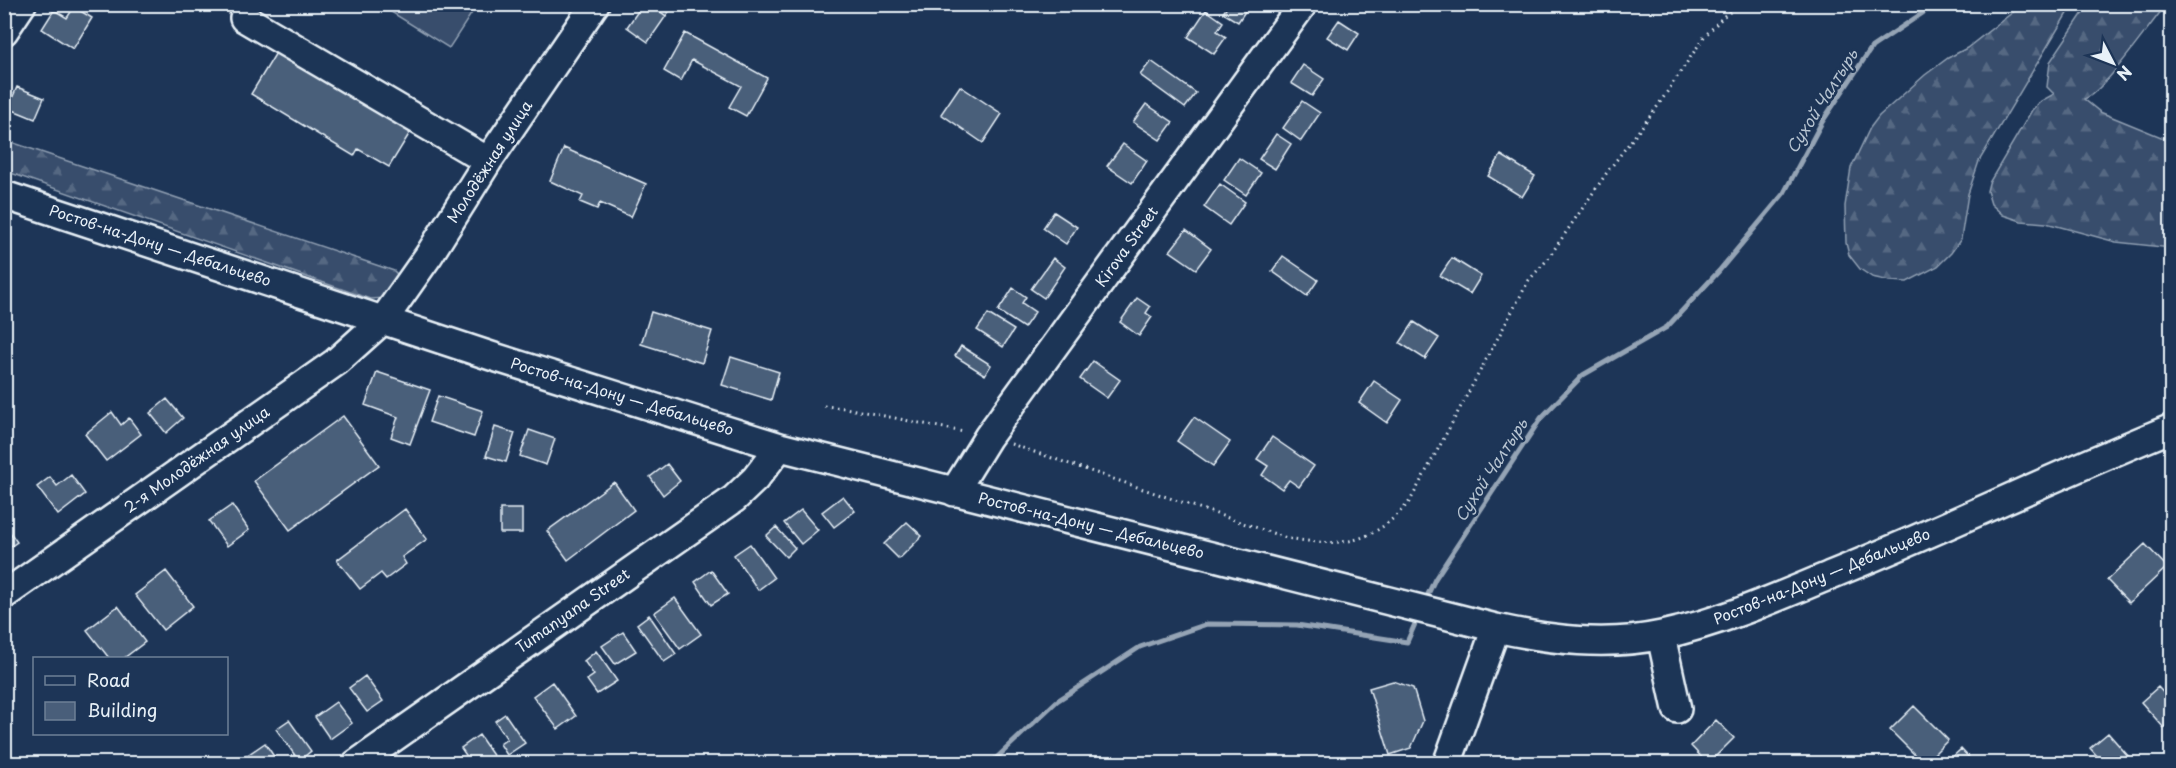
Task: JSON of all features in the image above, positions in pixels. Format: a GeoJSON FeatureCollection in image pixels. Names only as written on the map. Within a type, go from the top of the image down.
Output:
{"type":"FeatureCollection","features":[{"type":"Feature","properties":{"kind":"street"},"geometry":{"type":"LineString","coordinates":[[4,31],[22,4]]}},
{"type":"Feature","properties":{"kind":"street","name":"Молодёжная улица"},"geometry":{"type":"LineString","coordinates":[[384,319],[595,4]]}},
{"type":"Feature","properties":{"kind":"street","name":"Kirova Street"},"geometry":{"type":"LineString","coordinates":[[954,492],[988,437],[1303,4]]}},
{"type":"Feature","properties":{"kind":"street"},"geometry":{"type":"LineString","coordinates":[[244,18],[488,162]]}},
{"type":"Feature","properties":{"kind":"street","name":"Ростов-на-Дону — Дебальцево"},"geometry":{"type":"LineString","coordinates":[[4,195],[491,356],[780,447],[1542,638],[1593,641],[1661,636],[1753,607],[1910,543],[2093,460],[2172,428]]}},
{"type":"Feature","properties":{"kind":"street","name":"2-я Молодёжная улица"},"geometry":{"type":"LineString","coordinates":[[4,596],[336,362],[384,319]]}},
{"type":"Feature","properties":{"kind":"street","name":"Tumanyana Street"},"geometry":{"type":"LineString","coordinates":[[356,764],[734,499],[755,479],[780,447]]}},
{"type":"Feature","properties":{"kind":"street"},"geometry":{"type":"LineString","coordinates":[[1447,764],[1496,628]]}},
{"type":"Feature","properties":{"kind":"street"},"geometry":{"type":"LineString","coordinates":[[1661,636],[1677,709]]}},
{"type":"Feature","properties":{"kind":"path"},"geometry":{"type":"LineString","coordinates":[[824,406],[845,408],[988,437],[1287,538],[1323,544],[1351,541],[1373,534],[1394,520],[1410,501],[1529,280],[1547,260],[1608,171],[1657,107],[1704,37],[1724,16],[1743,4]]}},
{"type":"Feature","properties":{"kind":"green space"},"geometry":{"type":"Polygon","coordinates":[[[2089,4],[2166,5],[2114,72],[2084,99],[2100,112],[2171,141],[2171,248],[2116,242],[2046,223],[2021,221],[2003,215],[1991,204],[1987,191],[1989,183],[2032,110],[2041,101],[2054,94],[2047,87],[2050,62],[2089,4]]]}},
{"type":"Feature","properties":{"kind":"green space"},"geometry":{"type":"Polygon","coordinates":[[[380,5],[477,5],[449,48],[380,5]]]}},
{"type":"Feature","properties":{"kind":"green space"},"geometry":{"type":"Polygon","coordinates":[[[2022,5],[2072,5],[1979,161],[1968,194],[1961,239],[1938,266],[1907,282],[1872,277],[1860,269],[1849,255],[1846,243],[1845,206],[1851,168],[1870,128],[1879,116],[1925,75],[1948,58],[1967,48],[2022,5]]]}},
{"type":"Feature","properties":{"kind":"green space"},"geometry":{"type":"Polygon","coordinates":[[[4,141],[394,271],[399,276],[385,298],[370,299],[5,171],[4,141]]]}},
{"type":"Feature","properties":{"kind":"building"},"geometry":{"type":"Polygon","coordinates":[[[643,4],[650,4],[666,16],[648,42],[627,27],[643,4]]]}},
{"type":"Feature","properties":{"kind":"building"},"geometry":{"type":"Polygon","coordinates":[[[650,4],[674,4],[666,16],[650,4]]]}},
{"type":"Feature","properties":{"kind":"building"},"geometry":{"type":"Polygon","coordinates":[[[1229,4],[1250,4],[1238,22],[1223,13],[1229,4]]]}},
{"type":"Feature","properties":{"kind":"building"},"geometry":{"type":"Polygon","coordinates":[[[74,7],[92,18],[73,49],[42,29],[54,10],[67,18],[74,7]]]}},
{"type":"Feature","properties":{"kind":"building"},"geometry":{"type":"Polygon","coordinates":[[[1206,10],[1223,22],[1217,31],[1226,37],[1214,54],[1188,37],[1206,10]]]}},
{"type":"Feature","properties":{"kind":"building"},"geometry":{"type":"Polygon","coordinates":[[[1339,20],[1359,33],[1348,50],[1327,37],[1339,20]]]}},
{"type":"Feature","properties":{"kind":"building"},"geometry":{"type":"Polygon","coordinates":[[[685,33],[767,78],[746,116],[729,107],[741,86],[692,60],[681,81],[664,71],[685,33]]]}},
{"type":"Feature","properties":{"kind":"building"},"geometry":{"type":"Polygon","coordinates":[[[277,51],[411,131],[389,167],[358,149],[354,156],[251,94],[277,51]]]}},
{"type":"Feature","properties":{"kind":"building"},"geometry":{"type":"Polygon","coordinates":[[[1151,61],[1196,93],[1185,108],[1140,75],[1151,61]]]}},
{"type":"Feature","properties":{"kind":"building"},"geometry":{"type":"Polygon","coordinates":[[[1303,65],[1324,79],[1312,96],[1291,83],[1303,65]]]}},
{"type":"Feature","properties":{"kind":"building"},"geometry":{"type":"Polygon","coordinates":[[[960,86],[1002,114],[983,143],[941,114],[960,86]]]}},
{"type":"Feature","properties":{"kind":"building"},"geometry":{"type":"Polygon","coordinates":[[[17,87],[44,98],[35,119],[8,108],[17,87]]]}},
{"type":"Feature","properties":{"kind":"building"},"geometry":{"type":"Polygon","coordinates":[[[1302,101],[1320,113],[1301,141],[1283,128],[1302,101]]]}},
{"type":"Feature","properties":{"kind":"building"},"geometry":{"type":"Polygon","coordinates":[[[1146,104],[1173,122],[1160,140],[1133,122],[1146,104]]]}},
{"type":"Feature","properties":{"kind":"building"},"geometry":{"type":"Polygon","coordinates":[[[1276,134],[1291,144],[1275,169],[1259,159],[1276,134]]]}},
{"type":"Feature","properties":{"kind":"building"},"geometry":{"type":"Polygon","coordinates":[[[1123,144],[1147,161],[1132,183],[1107,166],[1123,144]]]}},
{"type":"Feature","properties":{"kind":"building"},"geometry":{"type":"Polygon","coordinates":[[[564,148],[646,184],[631,217],[600,203],[597,209],[580,202],[583,196],[550,181],[564,148]]]}},
{"type":"Feature","properties":{"kind":"building"},"geometry":{"type":"Polygon","coordinates":[[[1501,155],[1535,176],[1522,197],[1488,176],[1501,155]]]}},
{"type":"Feature","properties":{"kind":"building"},"geometry":{"type":"Polygon","coordinates":[[[1239,158],[1261,173],[1246,195],[1224,180],[1239,158]]]}},
{"type":"Feature","properties":{"kind":"building"},"geometry":{"type":"Polygon","coordinates":[[[1220,184],[1245,202],[1229,225],[1204,207],[1220,184]]]}},
{"type":"Feature","properties":{"kind":"building"},"geometry":{"type":"Polygon","coordinates":[[[1054,212],[1077,227],[1066,244],[1043,228],[1054,212]]]}},
{"type":"Feature","properties":{"kind":"building"},"geometry":{"type":"Polygon","coordinates":[[[1186,230],[1211,249],[1196,269],[1170,251],[1186,230]]]}},
{"type":"Feature","properties":{"kind":"building"},"geometry":{"type":"Polygon","coordinates":[[[1283,256],[1318,280],[1307,296],[1272,271],[1283,256]]]}},
{"type":"Feature","properties":{"kind":"building"},"geometry":{"type":"Polygon","coordinates":[[[1053,258],[1065,267],[1044,298],[1031,289],[1053,258]]]}},
{"type":"Feature","properties":{"kind":"building"},"geometry":{"type":"Polygon","coordinates":[[[1452,258],[1481,276],[1470,294],[1440,276],[1452,258]]]}},
{"type":"Feature","properties":{"kind":"building"},"geometry":{"type":"Polygon","coordinates":[[[1013,288],[1026,297],[1022,303],[1035,312],[1024,328],[998,311],[1013,288]]]}},
{"type":"Feature","properties":{"kind":"building"},"geometry":{"type":"Polygon","coordinates":[[[1137,298],[1150,307],[1146,313],[1152,317],[1139,336],[1120,322],[1137,298]]]}},
{"type":"Feature","properties":{"kind":"building"},"geometry":{"type":"Polygon","coordinates":[[[651,312],[712,331],[702,363],[641,344],[651,312]]]}},
{"type":"Feature","properties":{"kind":"building"},"geometry":{"type":"Polygon","coordinates":[[[988,314],[1014,330],[1003,347],[977,330],[988,314]]]}},
{"type":"Feature","properties":{"kind":"building"},"geometry":{"type":"Polygon","coordinates":[[[1414,322],[1439,338],[1425,359],[1400,343],[1414,322]]]}},
{"type":"Feature","properties":{"kind":"building"},"geometry":{"type":"Polygon","coordinates":[[[961,346],[991,365],[985,375],[955,356],[961,346]]]}},
{"type":"Feature","properties":{"kind":"building"},"geometry":{"type":"Polygon","coordinates":[[[731,357],[779,372],[771,400],[722,385],[731,357]]]}},
{"type":"Feature","properties":{"kind":"building"},"geometry":{"type":"Polygon","coordinates":[[[1093,361],[1120,380],[1107,398],[1080,379],[1093,361]]]}},
{"type":"Feature","properties":{"kind":"building"},"geometry":{"type":"Polygon","coordinates":[[[377,372],[430,390],[410,444],[391,437],[398,417],[365,405],[377,372]]]}},
{"type":"Feature","properties":{"kind":"building"},"geometry":{"type":"Polygon","coordinates":[[[1374,381],[1402,400],[1387,423],[1359,403],[1374,381]]]}},
{"type":"Feature","properties":{"kind":"building"},"geometry":{"type":"Polygon","coordinates":[[[438,396],[483,411],[474,437],[429,422],[438,396]]]}},
{"type":"Feature","properties":{"kind":"building"},"geometry":{"type":"Polygon","coordinates":[[[167,399],[183,418],[166,433],[150,413],[167,399]]]}},
{"type":"Feature","properties":{"kind":"building"},"geometry":{"type":"Polygon","coordinates":[[[112,412],[121,425],[129,418],[141,434],[106,461],[85,434],[112,412]]]}},
{"type":"Feature","properties":{"kind":"building"},"geometry":{"type":"Polygon","coordinates":[[[343,416],[379,465],[290,530],[254,481],[343,416]]]}},
{"type":"Feature","properties":{"kind":"building"},"geometry":{"type":"Polygon","coordinates":[[[1194,417],[1230,442],[1213,466],[1177,441],[1194,417]]]}},
{"type":"Feature","properties":{"kind":"building"},"geometry":{"type":"Polygon","coordinates":[[[495,427],[515,433],[506,462],[486,456],[495,427]]]}},
{"type":"Feature","properties":{"kind":"building"},"geometry":{"type":"Polygon","coordinates":[[[529,430],[555,439],[546,465],[520,456],[529,430]]]}},
{"type":"Feature","properties":{"kind":"building"},"geometry":{"type":"Polygon","coordinates":[[[1272,437],[1314,466],[1299,487],[1289,480],[1282,489],[1262,475],[1268,466],[1257,459],[1272,437]]]}},
{"type":"Feature","properties":{"kind":"building"},"geometry":{"type":"Polygon","coordinates":[[[667,464],[680,481],[663,495],[650,477],[667,464]]]}},
{"type":"Feature","properties":{"kind":"building"},"geometry":{"type":"Polygon","coordinates":[[[71,475],[85,494],[58,515],[37,487],[50,477],[57,486],[71,475]]]}},
{"type":"Feature","properties":{"kind":"building"},"geometry":{"type":"Polygon","coordinates":[[[614,482],[634,510],[568,560],[547,531],[614,482]]]}},
{"type":"Feature","properties":{"kind":"building"},"geometry":{"type":"Polygon","coordinates":[[[843,496],[855,511],[834,527],[822,512],[843,496]]]}},
{"type":"Feature","properties":{"kind":"building"},"geometry":{"type":"Polygon","coordinates":[[[232,505],[249,530],[227,546],[209,521],[232,505]]]}},
{"type":"Feature","properties":{"kind":"building"},"geometry":{"type":"Polygon","coordinates":[[[405,509],[427,539],[402,557],[406,564],[386,579],[381,573],[360,589],[337,560],[405,509]]]}},
{"type":"Feature","properties":{"kind":"building"},"geometry":{"type":"Polygon","coordinates":[[[500,509],[522,509],[522,533],[500,533],[500,509]]]}},
{"type":"Feature","properties":{"kind":"building"},"geometry":{"type":"Polygon","coordinates":[[[801,510],[818,530],[801,544],[784,523],[801,510]]]}},
{"type":"Feature","properties":{"kind":"building"},"geometry":{"type":"Polygon","coordinates":[[[907,522],[922,536],[899,559],[884,544],[907,522]]]}},
{"type":"Feature","properties":{"kind":"building"},"geometry":{"type":"Polygon","coordinates":[[[4,524],[17,542],[4,551],[4,524]]]}},
{"type":"Feature","properties":{"kind":"building"},"geometry":{"type":"Polygon","coordinates":[[[776,527],[795,548],[786,557],[766,536],[776,527]]]}},
{"type":"Feature","properties":{"kind":"building"},"geometry":{"type":"Polygon","coordinates":[[[750,544],[774,578],[758,590],[734,555],[750,544]]]}},
{"type":"Feature","properties":{"kind":"building"},"geometry":{"type":"Polygon","coordinates":[[[2145,544],[2167,567],[2129,603],[2107,580],[2145,544]]]}},
{"type":"Feature","properties":{"kind":"building"},"geometry":{"type":"Polygon","coordinates":[[[711,570],[728,594],[711,605],[695,582],[711,570]]]}},
{"type":"Feature","properties":{"kind":"building"},"geometry":{"type":"Polygon","coordinates":[[[166,571],[193,606],[163,630],[135,595],[166,571]]]}},
{"type":"Feature","properties":{"kind":"building"},"geometry":{"type":"Polygon","coordinates":[[[675,598],[701,634],[680,649],[654,613],[675,598]]]}},
{"type":"Feature","properties":{"kind":"building"},"geometry":{"type":"Polygon","coordinates":[[[118,606],[145,642],[125,657],[108,657],[87,630],[118,606]]]}},
{"type":"Feature","properties":{"kind":"building"},"geometry":{"type":"Polygon","coordinates":[[[649,615],[676,654],[664,662],[637,624],[649,615]]]}},
{"type":"Feature","properties":{"kind":"building"},"geometry":{"type":"Polygon","coordinates":[[[623,632],[636,651],[615,664],[602,646],[623,632]]]}},
{"type":"Feature","properties":{"kind":"building"},"geometry":{"type":"Polygon","coordinates":[[[596,651],[617,681],[597,694],[587,680],[594,675],[584,661],[596,651]]]}},
{"type":"Feature","properties":{"kind":"building"},"geometry":{"type":"Polygon","coordinates":[[[365,676],[383,701],[367,712],[349,688],[365,676]]]}},
{"type":"Feature","properties":{"kind":"building"},"geometry":{"type":"Polygon","coordinates":[[[1393,681],[1413,688],[1423,721],[1411,748],[1390,755],[1369,688],[1393,681]]]}},
{"type":"Feature","properties":{"kind":"building"},"geometry":{"type":"Polygon","coordinates":[[[552,682],[576,716],[558,729],[533,696],[552,682]]]}},
{"type":"Feature","properties":{"kind":"building"},"geometry":{"type":"Polygon","coordinates":[[[2158,687],[2172,702],[2172,721],[2164,728],[2141,702],[2158,687]]]}},
{"type":"Feature","properties":{"kind":"building"},"geometry":{"type":"Polygon","coordinates":[[[336,702],[352,723],[330,739],[315,717],[336,702]]]}},
{"type":"Feature","properties":{"kind":"building"},"geometry":{"type":"Polygon","coordinates":[[[1914,706],[1948,740],[1924,764],[1890,730],[1914,706]]]}},
{"type":"Feature","properties":{"kind":"building"},"geometry":{"type":"Polygon","coordinates":[[[505,714],[525,743],[507,755],[500,744],[507,739],[495,721],[505,714]]]}},
{"type":"Feature","properties":{"kind":"building"},"geometry":{"type":"Polygon","coordinates":[[[289,720],[311,751],[299,761],[276,729],[289,720]]]}},
{"type":"Feature","properties":{"kind":"building"},"geometry":{"type":"Polygon","coordinates":[[[1716,720],[1734,738],[1708,764],[1691,746],[1716,720]]]}},
{"type":"Feature","properties":{"kind":"building"},"geometry":{"type":"Polygon","coordinates":[[[2108,733],[2129,757],[2122,764],[2104,764],[2090,748],[2108,733]]]}},
{"type":"Feature","properties":{"kind":"building"},"geometry":{"type":"Polygon","coordinates":[[[479,735],[499,764],[472,764],[461,748],[479,735]]]}},
{"type":"Feature","properties":{"kind":"building"},"geometry":{"type":"Polygon","coordinates":[[[265,743],[279,764],[251,764],[246,756],[265,743]]]}},
{"type":"Feature","properties":{"kind":"building"},"geometry":{"type":"Polygon","coordinates":[[[1961,749],[1975,764],[1945,764],[1961,749]]]}},
{"type":"Feature","properties":{"kind":"waterway","name":"Сухой Чалтырь"},"geometry":{"type":"LineString","coordinates":[[1424,603],[1435,579],[1541,418],[1583,375],[1667,327],[1719,271],[1784,193],[1822,122],[1872,47],[1936,4]]}},
{"type":"Feature","properties":{"kind":"waterway","name":"Сухой Чалтырь"},"geometry":{"type":"LineString","coordinates":[[990,764],[1057,701],[1140,647],[1207,624],[1297,625],[1407,642],[1418,617]]}}]}
